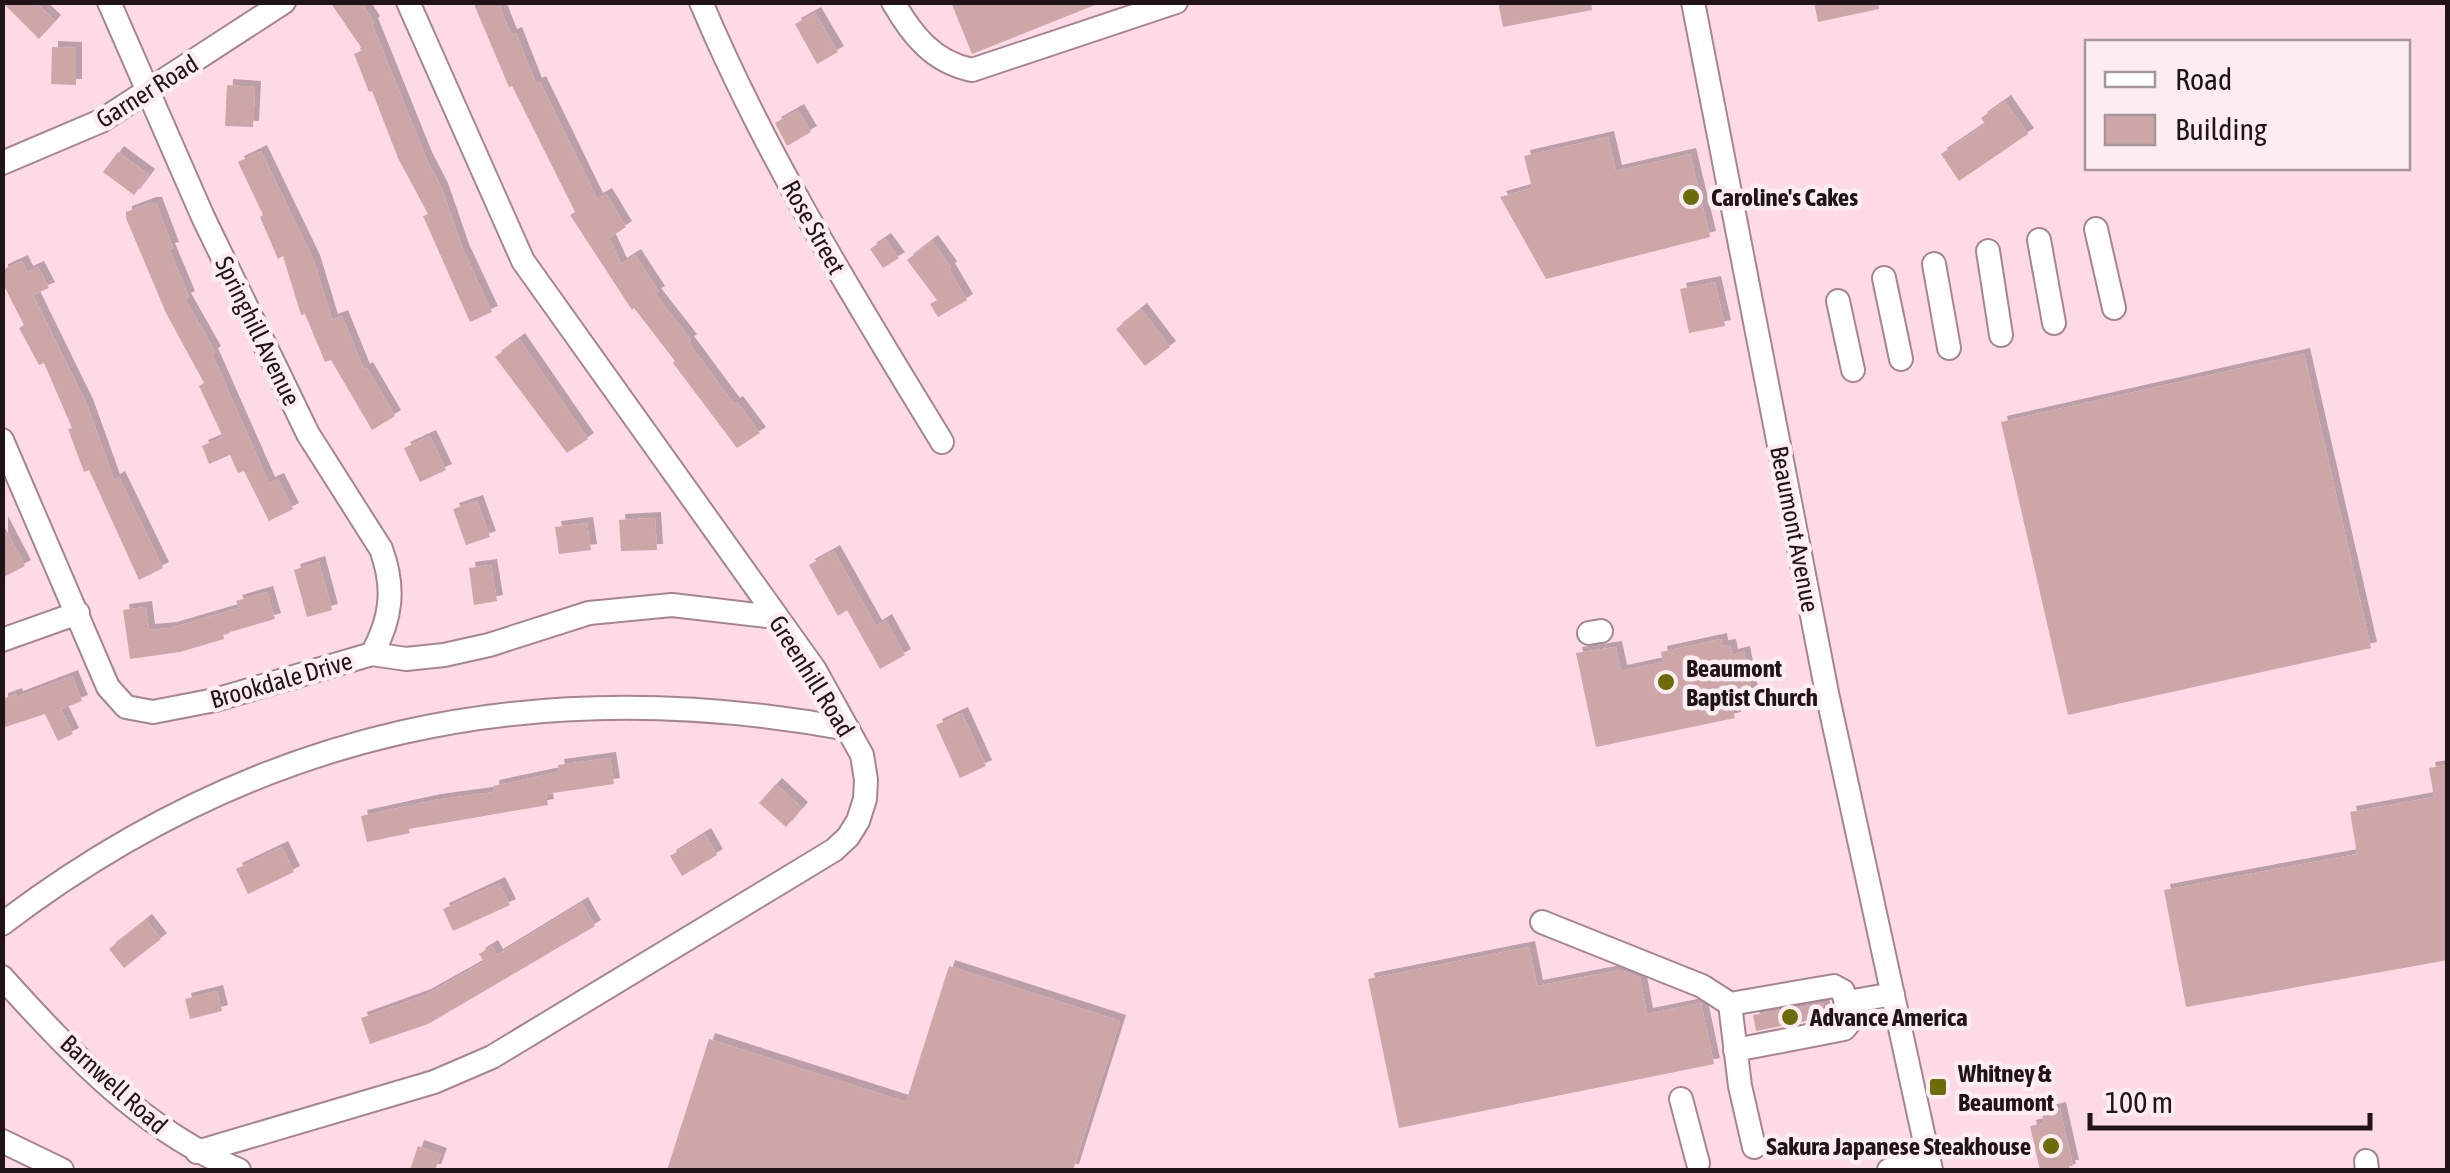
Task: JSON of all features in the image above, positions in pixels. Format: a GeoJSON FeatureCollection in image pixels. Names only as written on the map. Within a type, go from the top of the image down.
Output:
{"type":"FeatureCollection","features":[{"type":"Feature","properties":{"kind":"street","name":"Springhill Avenue"},"geometry":{"type":"LineString","coordinates":[[110,2],[211,235],[308,434],[381,549],[390,581],[389,614],[372,654]]}},
{"type":"Feature","properties":{"kind":"street","name":"Garner Road"},"geometry":{"type":"LineString","coordinates":[[2,163],[74,135],[150,92],[284,2]]}},
{"type":"Feature","properties":{"kind":"street","name":"Greenhill Road"},"geometry":{"type":"LineString","coordinates":[[217,1164],[492,1057],[834,850],[848,837],[865,800],[862,756],[814,670],[523,260],[408,2]]}},
{"type":"Feature","properties":{"kind":"street","name":"Rose Street"},"geometry":{"type":"LineString","coordinates":[[702,2],[740,92],[819,239],[942,442]]}},
{"type":"Feature","properties":{"kind":"street"},"geometry":{"type":"LineString","coordinates":[[893,2],[922,45],[952,66],[972,70],[1176,2]]}},
{"type":"Feature","properties":{"kind":"street","name":"Beaumont Avenue"},"geometry":{"type":"LineString","coordinates":[[1693,2],[1827,693],[1929,1163]]}},
{"type":"Feature","properties":{"kind":"street"},"geometry":{"type":"LineString","coordinates":[[2096,229],[2114,308]]}},
{"type":"Feature","properties":{"kind":"street"},"geometry":{"type":"LineString","coordinates":[[2038,240],[2054,323]]}},
{"type":"Feature","properties":{"kind":"street"},"geometry":{"type":"LineString","coordinates":[[1988,251],[2001,335]]}},
{"type":"Feature","properties":{"kind":"street"},"geometry":{"type":"LineString","coordinates":[[1934,264],[1949,348]]}},
{"type":"Feature","properties":{"kind":"street"},"geometry":{"type":"LineString","coordinates":[[1884,278],[1901,359]]}},
{"type":"Feature","properties":{"kind":"street"},"geometry":{"type":"LineString","coordinates":[[1838,301],[1853,370]]}},
{"type":"Feature","properties":{"kind":"street"},"geometry":{"type":"LineString","coordinates":[[2,440],[78,614],[2,640]]}},
{"type":"Feature","properties":{"kind":"street","name":"Brookdale Drive"},"geometry":{"type":"LineString","coordinates":[[78,614],[108,687],[126,707],[139,712],[214,700],[372,654],[406,659],[490,645],[589,612],[640,605],[705,607],[775,617]]}},
{"type":"Feature","properties":{"kind":"street"},"geometry":{"type":"LineString","coordinates":[[2,924],[79,869],[207,799],[274,770],[414,729],[540,710],[631,706],[722,710],[848,729]]}},
{"type":"Feature","properties":{"kind":"street"},"geometry":{"type":"LineString","coordinates":[[1542,922],[1702,986],[1730,1004],[1834,986],[1843,991],[1850,1022],[1844,1029],[1735,1050]]}},
{"type":"Feature","properties":{"kind":"street","name":"Barnwell Road"},"geometry":{"type":"LineString","coordinates":[[2,977],[142,1113],[217,1164]]}},
{"type":"Feature","properties":{"kind":"street"},"geometry":{"type":"LineString","coordinates":[[1848,1002],[1893,994]]}},
{"type":"Feature","properties":{"kind":"street"},"geometry":{"type":"LineString","coordinates":[[1730,1004],[1754,1147]]}},
{"type":"Feature","properties":{"kind":"street"},"geometry":{"type":"LineString","coordinates":[[1680,1099],[1698,1163]]}},
{"type":"Feature","properties":{"kind":"street"},"geometry":{"type":"LineString","coordinates":[[2,1141],[62,1170]]}},
{"type":"Feature","properties":{"kind":"street"},"geometry":{"type":"LineString","coordinates":[[1890,1170],[1929,1163]]}},
{"type":"Feature","properties":{"kind":"building"},"geometry":{"type":"Polygon","coordinates":[[[2,2],[35,2],[55,21],[39,39],[2,2]]]}},
{"type":"Feature","properties":{"kind":"building"},"geometry":{"type":"Polygon","coordinates":[[[330,2],[361,2],[374,22],[463,250],[492,312],[470,322],[423,216],[428,214],[398,158],[354,54],[363,50],[330,2]]]}},
{"type":"Feature","properties":{"kind":"building"},"geometry":{"type":"Polygon","coordinates":[[[473,2],[498,2],[511,35],[516,33],[536,84],[540,82],[597,199],[606,194],[626,227],[609,238],[621,264],[635,255],[659,292],[655,294],[691,340],[688,342],[760,433],[737,448],[675,361],[632,310],[570,215],[575,212],[512,86],[509,87],[473,2]]]}},
{"type":"Feature","properties":{"kind":"building"},"geometry":{"type":"Polygon","coordinates":[[[951,2],[1100,2],[1100,3],[972,54],[951,2]]]}},
{"type":"Feature","properties":{"kind":"building"},"geometry":{"type":"Polygon","coordinates":[[[1498,2],[1591,2],[1592,10],[1503,27],[1498,2]]]}},
{"type":"Feature","properties":{"kind":"building"},"geometry":{"type":"Polygon","coordinates":[[[1814,2],[1878,2],[1879,9],[1818,22],[1814,2]]]}},
{"type":"Feature","properties":{"kind":"building"},"geometry":{"type":"Polygon","coordinates":[[[815,13],[838,52],[817,64],[795,24],[815,13]]]}},
{"type":"Feature","properties":{"kind":"building"},"geometry":{"type":"Polygon","coordinates":[[[52,47],[76,48],[76,85],[51,84],[52,47]]]}},
{"type":"Feature","properties":{"kind":"building"},"geometry":{"type":"Polygon","coordinates":[[[227,85],[255,87],[253,127],[225,126],[227,85]]]}},
{"type":"Feature","properties":{"kind":"building"},"geometry":{"type":"Polygon","coordinates":[[[2005,101],[2028,134],[1959,181],[1941,154],[1985,124],[1981,118],[2005,101]]]}},
{"type":"Feature","properties":{"kind":"building"},"geometry":{"type":"Polygon","coordinates":[[[798,110],[811,132],[787,146],[775,123],[798,110]]]}},
{"type":"Feature","properties":{"kind":"building"},"geometry":{"type":"Polygon","coordinates":[[[1608,137],[1616,171],[1690,154],[1710,237],[1546,279],[1500,197],[1532,188],[1524,156],[1608,137]]]}},
{"type":"Feature","properties":{"kind":"building"},"geometry":{"type":"Polygon","coordinates":[[[261,151],[314,261],[332,320],[342,316],[364,370],[367,368],[395,416],[372,430],[331,360],[325,362],[305,314],[301,315],[283,256],[278,259],[238,162],[261,151]]]}},
{"type":"Feature","properties":{"kind":"building"},"geometry":{"type":"Polygon","coordinates":[[[118,152],[149,175],[134,195],[103,172],[118,152]]]}},
{"type":"Feature","properties":{"kind":"building"},"geometry":{"type":"Polygon","coordinates":[[[156,203],[189,297],[185,299],[215,352],[212,354],[269,483],[278,479],[293,509],[269,521],[244,471],[238,473],[230,455],[209,464],[202,446],[223,437],[199,386],[204,383],[166,313],[126,218],[126,212],[156,203]]]}},
{"type":"Feature","properties":{"kind":"building"},"geometry":{"type":"Polygon","coordinates":[[[885,239],[899,258],[883,268],[870,249],[885,239]]]}},
{"type":"Feature","properties":{"kind":"building"},"geometry":{"type":"Polygon","coordinates":[[[932,241],[951,267],[967,300],[938,317],[930,304],[937,300],[907,260],[932,241]]]}},
{"type":"Feature","properties":{"kind":"building"},"geometry":{"type":"Polygon","coordinates":[[[22,261],[27,272],[38,267],[49,288],[33,295],[87,405],[114,480],[119,477],[163,568],[139,580],[89,470],[84,472],[68,429],[72,428],[44,363],[39,365],[19,328],[24,325],[2,282],[2,270],[22,261]]]}},
{"type":"Feature","properties":{"kind":"building"},"geometry":{"type":"Polygon","coordinates":[[[1715,282],[1725,326],[1689,333],[1680,289],[1715,282]]]}},
{"type":"Feature","properties":{"kind":"building"},"geometry":{"type":"Polygon","coordinates":[[[1141,309],[1170,347],[1145,366],[1116,329],[1141,309]]]}},
{"type":"Feature","properties":{"kind":"building"},"geometry":{"type":"Polygon","coordinates":[[[519,339],[588,439],[567,453],[495,357],[519,339]]]}},
{"type":"Feature","properties":{"kind":"building"},"geometry":{"type":"Polygon","coordinates":[[[2304,354],[2371,648],[2068,715],[2001,422],[2304,354]]]}},
{"type":"Feature","properties":{"kind":"building"},"geometry":{"type":"Polygon","coordinates":[[[430,436],[446,470],[420,482],[404,448],[430,436]]]}},
{"type":"Feature","properties":{"kind":"building"},"geometry":{"type":"Polygon","coordinates":[[[477,501],[490,537],[466,545],[453,509],[477,501]]]}},
{"type":"Feature","properties":{"kind":"building"},"geometry":{"type":"Polygon","coordinates":[[[655,518],[657,550],[621,551],[619,520],[655,518]]]}},
{"type":"Feature","properties":{"kind":"building"},"geometry":{"type":"Polygon","coordinates":[[[2,522],[25,566],[2,578],[2,522]]]}},
{"type":"Feature","properties":{"kind":"building"},"geometry":{"type":"Polygon","coordinates":[[[587,523],[591,550],[559,554],[555,527],[587,523]]]}},
{"type":"Feature","properties":{"kind":"building"},"geometry":{"type":"Polygon","coordinates":[[[834,551],[876,626],[886,620],[905,655],[880,669],[847,610],[838,616],[809,565],[834,551]]]}},
{"type":"Feature","properties":{"kind":"building"},"geometry":{"type":"Polygon","coordinates":[[[319,562],[332,610],[307,617],[294,570],[319,562]]]}},
{"type":"Feature","properties":{"kind":"building"},"geometry":{"type":"Polygon","coordinates":[[[491,565],[497,601],[474,605],[469,568],[491,565]]]}},
{"type":"Feature","properties":{"kind":"building"},"geometry":{"type":"Polygon","coordinates":[[[267,592],[275,619],[180,652],[130,659],[123,610],[146,607],[149,630],[171,628],[239,608],[236,601],[267,592]]]}},
{"type":"Feature","properties":{"kind":"building","name":"Beaumont Baptist Church"},"geometry":{"type":"Polygon","coordinates":[[[1721,639],[1722,646],[1730,645],[1732,655],[1744,652],[1752,693],[1741,695],[1743,708],[1733,710],[1735,718],[1596,747],[1576,653],[1616,647],[1621,671],[1663,662],[1661,652],[1721,639]]]}},
{"type":"Feature","properties":{"kind":"building"},"geometry":{"type":"Polygon","coordinates":[[[72,676],[82,701],[61,709],[73,734],[58,741],[45,714],[2,728],[2,699],[72,676]]]}},
{"type":"Feature","properties":{"kind":"building"},"geometry":{"type":"Polygon","coordinates":[[[962,713],[986,766],[960,778],[936,725],[962,713]]]}},
{"type":"Feature","properties":{"kind":"building"},"geometry":{"type":"Polygon","coordinates":[[[610,758],[614,784],[546,794],[548,805],[409,829],[410,833],[367,842],[361,816],[494,792],[493,786],[559,772],[558,765],[610,758]]]}},
{"type":"Feature","properties":{"kind":"building"},"geometry":{"type":"Polygon","coordinates":[[[2448,765],[2448,960],[2186,1007],[2164,890],[2357,854],[2350,812],[2434,797],[2429,768],[2448,765]]]}},
{"type":"Feature","properties":{"kind":"building"},"geometry":{"type":"Polygon","coordinates":[[[776,784],[802,808],[786,827],[759,803],[776,784]]]}},
{"type":"Feature","properties":{"kind":"building"},"geometry":{"type":"Polygon","coordinates":[[[705,834],[717,855],[682,876],[670,856],[705,834]]]}},
{"type":"Feature","properties":{"kind":"building"},"geometry":{"type":"Polygon","coordinates":[[[282,847],[294,872],[248,894],[236,869],[282,847]]]}},
{"type":"Feature","properties":{"kind":"building"},"geometry":{"type":"Polygon","coordinates":[[[499,883],[510,905],[453,931],[443,909],[499,883]]]}},
{"type":"Feature","properties":{"kind":"building"},"geometry":{"type":"Polygon","coordinates":[[[582,903],[595,926],[428,1024],[370,1044],[361,1018],[425,995],[484,962],[479,954],[492,946],[497,955],[582,903]]]}},
{"type":"Feature","properties":{"kind":"building"},"geometry":{"type":"Polygon","coordinates":[[[146,920],[161,939],[124,968],[109,949],[146,920]]]}},
{"type":"Feature","properties":{"kind":"building"},"geometry":{"type":"Polygon","coordinates":[[[1529,947],[1537,986],[1620,970],[1640,977],[1647,1014],[1701,1003],[1714,1064],[1399,1128],[1368,979],[1529,947]]]}},
{"type":"Feature","properties":{"kind":"building"},"geometry":{"type":"Polygon","coordinates":[[[949,966],[1120,1021],[1073,1170],[667,1170],[709,1039],[906,1102],[949,966]]]}},
{"type":"Feature","properties":{"kind":"building"},"geometry":{"type":"Polygon","coordinates":[[[217,991],[222,1011],[190,1019],[185,999],[217,991]]]}},
{"type":"Feature","properties":{"kind":"building","name":"Advance America"},"geometry":{"type":"Polygon","coordinates":[[[1823,1003],[1826,1017],[1756,1031],[1753,1015],[1823,1003]]]}},
{"type":"Feature","properties":{"kind":"building","name":"Sakura Japanese Steakhouse"},"geometry":{"type":"Polygon","coordinates":[[[2060,1108],[2073,1166],[2069,1166],[2070,1170],[2040,1170],[2030,1126],[2044,1123],[2042,1112],[2060,1108]]]}},
{"type":"Feature","properties":{"kind":"building"},"geometry":{"type":"Polygon","coordinates":[[[418,1146],[441,1154],[435,1170],[410,1170],[418,1146]]]}},
{"type":"Feature","properties":{"kind":"place","name":"Caroline's Cakes"},"geometry":{"type":"Point","coordinates":[1691,197]}},
{"type":"Feature","properties":{"kind":"place","name":"Beaumont Baptist Church"},"geometry":{"type":"Point","coordinates":[1666,682]}},
{"type":"Feature","properties":{"kind":"place","name":"Advance America"},"geometry":{"type":"Point","coordinates":[1790,1017]}},
{"type":"Feature","properties":{"kind":"place","name":"Whitney & Beaumont"},"geometry":{"type":"Point","coordinates":[1938,1087]}},
{"type":"Feature","properties":{"kind":"place","name":"Sakura Japanese Steakhouse"},"geometry":{"type":"Point","coordinates":[2051,1146]}}]}
